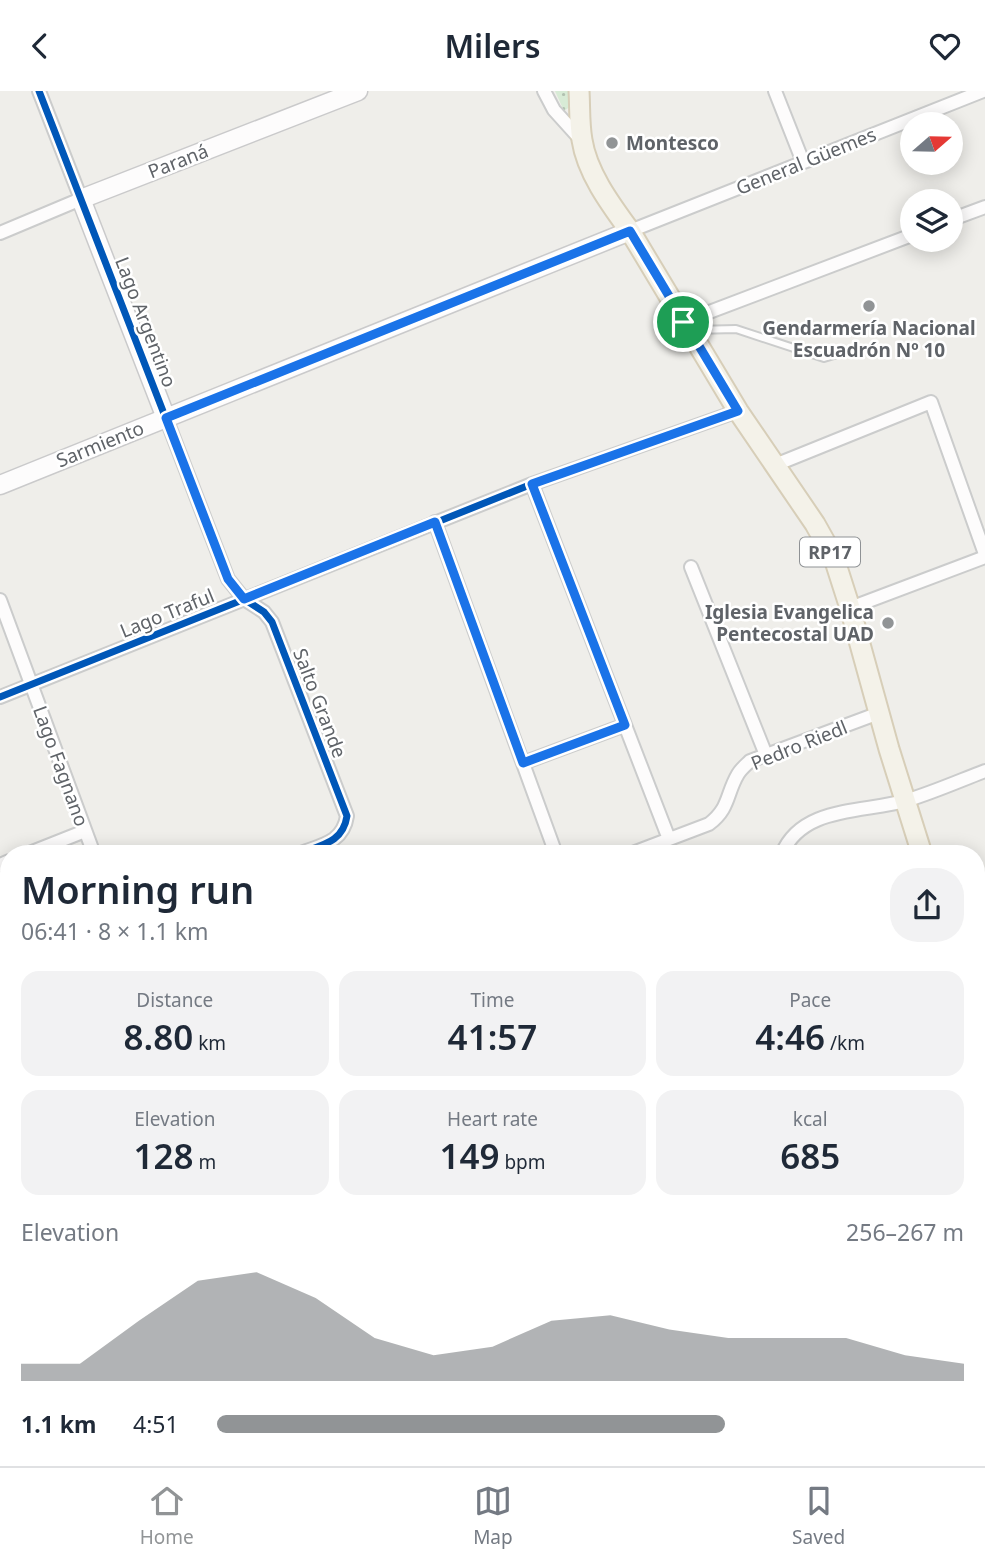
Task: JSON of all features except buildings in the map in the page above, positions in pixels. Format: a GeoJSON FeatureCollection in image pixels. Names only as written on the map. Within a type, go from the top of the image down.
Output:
{"type":"FeatureCollection","features":[{"type":"Feature","properties":{"kind":"main road","name":"Paraná"},"geometry":{"type":"LineString","coordinates":[[81,199],[358,91]]}},
{"type":"Feature","properties":{"kind":"main road","name":"RP17"},"geometry":{"type":"LineString","coordinates":[[579,91],[582,141],[593,171],[613,208],[630,231],[738,411],[816,524],[834,558],[919,845]]}},
{"type":"Feature","properties":{"kind":"main road","name":"Lago Argentino"},"geometry":{"type":"LineString","coordinates":[[81,199],[166,418]]}},
{"type":"Feature","properties":{"kind":"main road","name":"Sarmiento"},"geometry":{"type":"LineString","coordinates":[[0,485],[630,231]]}},
{"type":"Feature","properties":{"kind":"street","name":"Lago Argentino"},"geometry":{"type":"LineString","coordinates":[[39,91],[81,199]]}},
{"type":"Feature","properties":{"kind":"street"},"geometry":{"type":"LineString","coordinates":[[544,91],[554,110],[582,141]]}},
{"type":"Feature","properties":{"kind":"street"},"geometry":{"type":"LineString","coordinates":[[775,91],[803,162]]}},
{"type":"Feature","properties":{"kind":"street","name":"General Güemes"},"geometry":{"type":"LineString","coordinates":[[630,231],[965,94],[983,91]]}},
{"type":"Feature","properties":{"kind":"street","name":"Paraná"},"geometry":{"type":"LineString","coordinates":[[0,233],[81,199]]}},
{"type":"Feature","properties":{"kind":"street"},"geometry":{"type":"LineString","coordinates":[[963,216],[985,207]]}},
{"type":"Feature","properties":{"kind":"street"},"geometry":{"type":"LineString","coordinates":[[686,326],[900,240]]}},
{"type":"Feature","properties":{"kind":"street"},"geometry":{"type":"LineString","coordinates":[[775,465],[931,402],[985,556],[850,608]]}},
{"type":"Feature","properties":{"kind":"street","name":"Lago Traful"},"geometry":{"type":"LineString","coordinates":[[0,697],[532,484],[738,411]]}},
{"type":"Feature","properties":{"kind":"street","name":"Lago Argentino"},"geometry":{"type":"LineString","coordinates":[[166,418],[228,579],[244,599]]}},
{"type":"Feature","properties":{"kind":"street"},"geometry":{"type":"LineString","coordinates":[[532,484],[669,839]]}},
{"type":"Feature","properties":{"kind":"street"},"geometry":{"type":"LineString","coordinates":[[435,522],[553,845]]}},
{"type":"Feature","properties":{"kind":"street"},"geometry":{"type":"LineString","coordinates":[[691,567],[766,755]]}},
{"type":"Feature","properties":{"kind":"street","name":"Salto Grande"},"geometry":{"type":"LineString","coordinates":[[244,599],[264,612],[272,622],[347,816],[345,829],[334,840],[321,845]]}},
{"type":"Feature","properties":{"kind":"street","name":"Lago Fagnano"},"geometry":{"type":"LineString","coordinates":[[0,600],[90,845]]}},
{"type":"Feature","properties":{"kind":"street","name":"Pedro Riedl"},"geometry":{"type":"LineString","coordinates":[[653,845],[709,824],[726,806],[738,773],[750,761],[879,713]]}},
{"type":"Feature","properties":{"kind":"street"},"geometry":{"type":"LineString","coordinates":[[523,763],[625,725]]}},
{"type":"Feature","properties":{"kind":"street"},"geometry":{"type":"LineString","coordinates":[[787,845],[790,840],[824,816],[905,801],[985,771]]}},
{"type":"Feature","properties":{"kind":"street"},"geometry":{"type":"LineString","coordinates":[[50,845],[85,831]]}},
{"type":"Feature","properties":{"kind":"lane"},"geometry":{"type":"LineString","coordinates":[[686,326],[736,329],[824,358],[857,348]]}},
{"type":"Feature","properties":{"kind":"green space"},"geometry":{"type":"Polygon","coordinates":[[[555,91],[570,91],[571,106],[564,111],[555,91]]]}},
{"type":"Feature","properties":{"kind":"cycle path"},"geometry":{"type":"LineString","coordinates":[[39,91],[228,579],[244,599],[264,612],[272,622],[347,816],[341,832],[323,845]]}},
{"type":"Feature","properties":{"kind":"cycle path"},"geometry":{"type":"LineString","coordinates":[[0,697],[532,484],[738,411]]}},
{"type":"Feature","properties":{"kind":"place","name":"Montesco"},"geometry":{"type":"Point","coordinates":[612,143]}},
{"type":"Feature","properties":{"kind":"place","name":"Gendarmería Nacional Escuadrón Nº 10"},"geometry":{"type":"Point","coordinates":[869,306]}},
{"type":"Feature","properties":{"kind":"place","name":"Iglesia Evangelica Pentecostal UAD"},"geometry":{"type":"Point","coordinates":[888,623]}},
{"type":"Feature","properties":{"kind":"route"},"geometry":{"type":"LineString","coordinates":[[630,231],[683,322],[738,411],[532,484],[625,725],[523,763],[435,522],[244,599],[228,579],[166,418],[630,231]]}}]}
